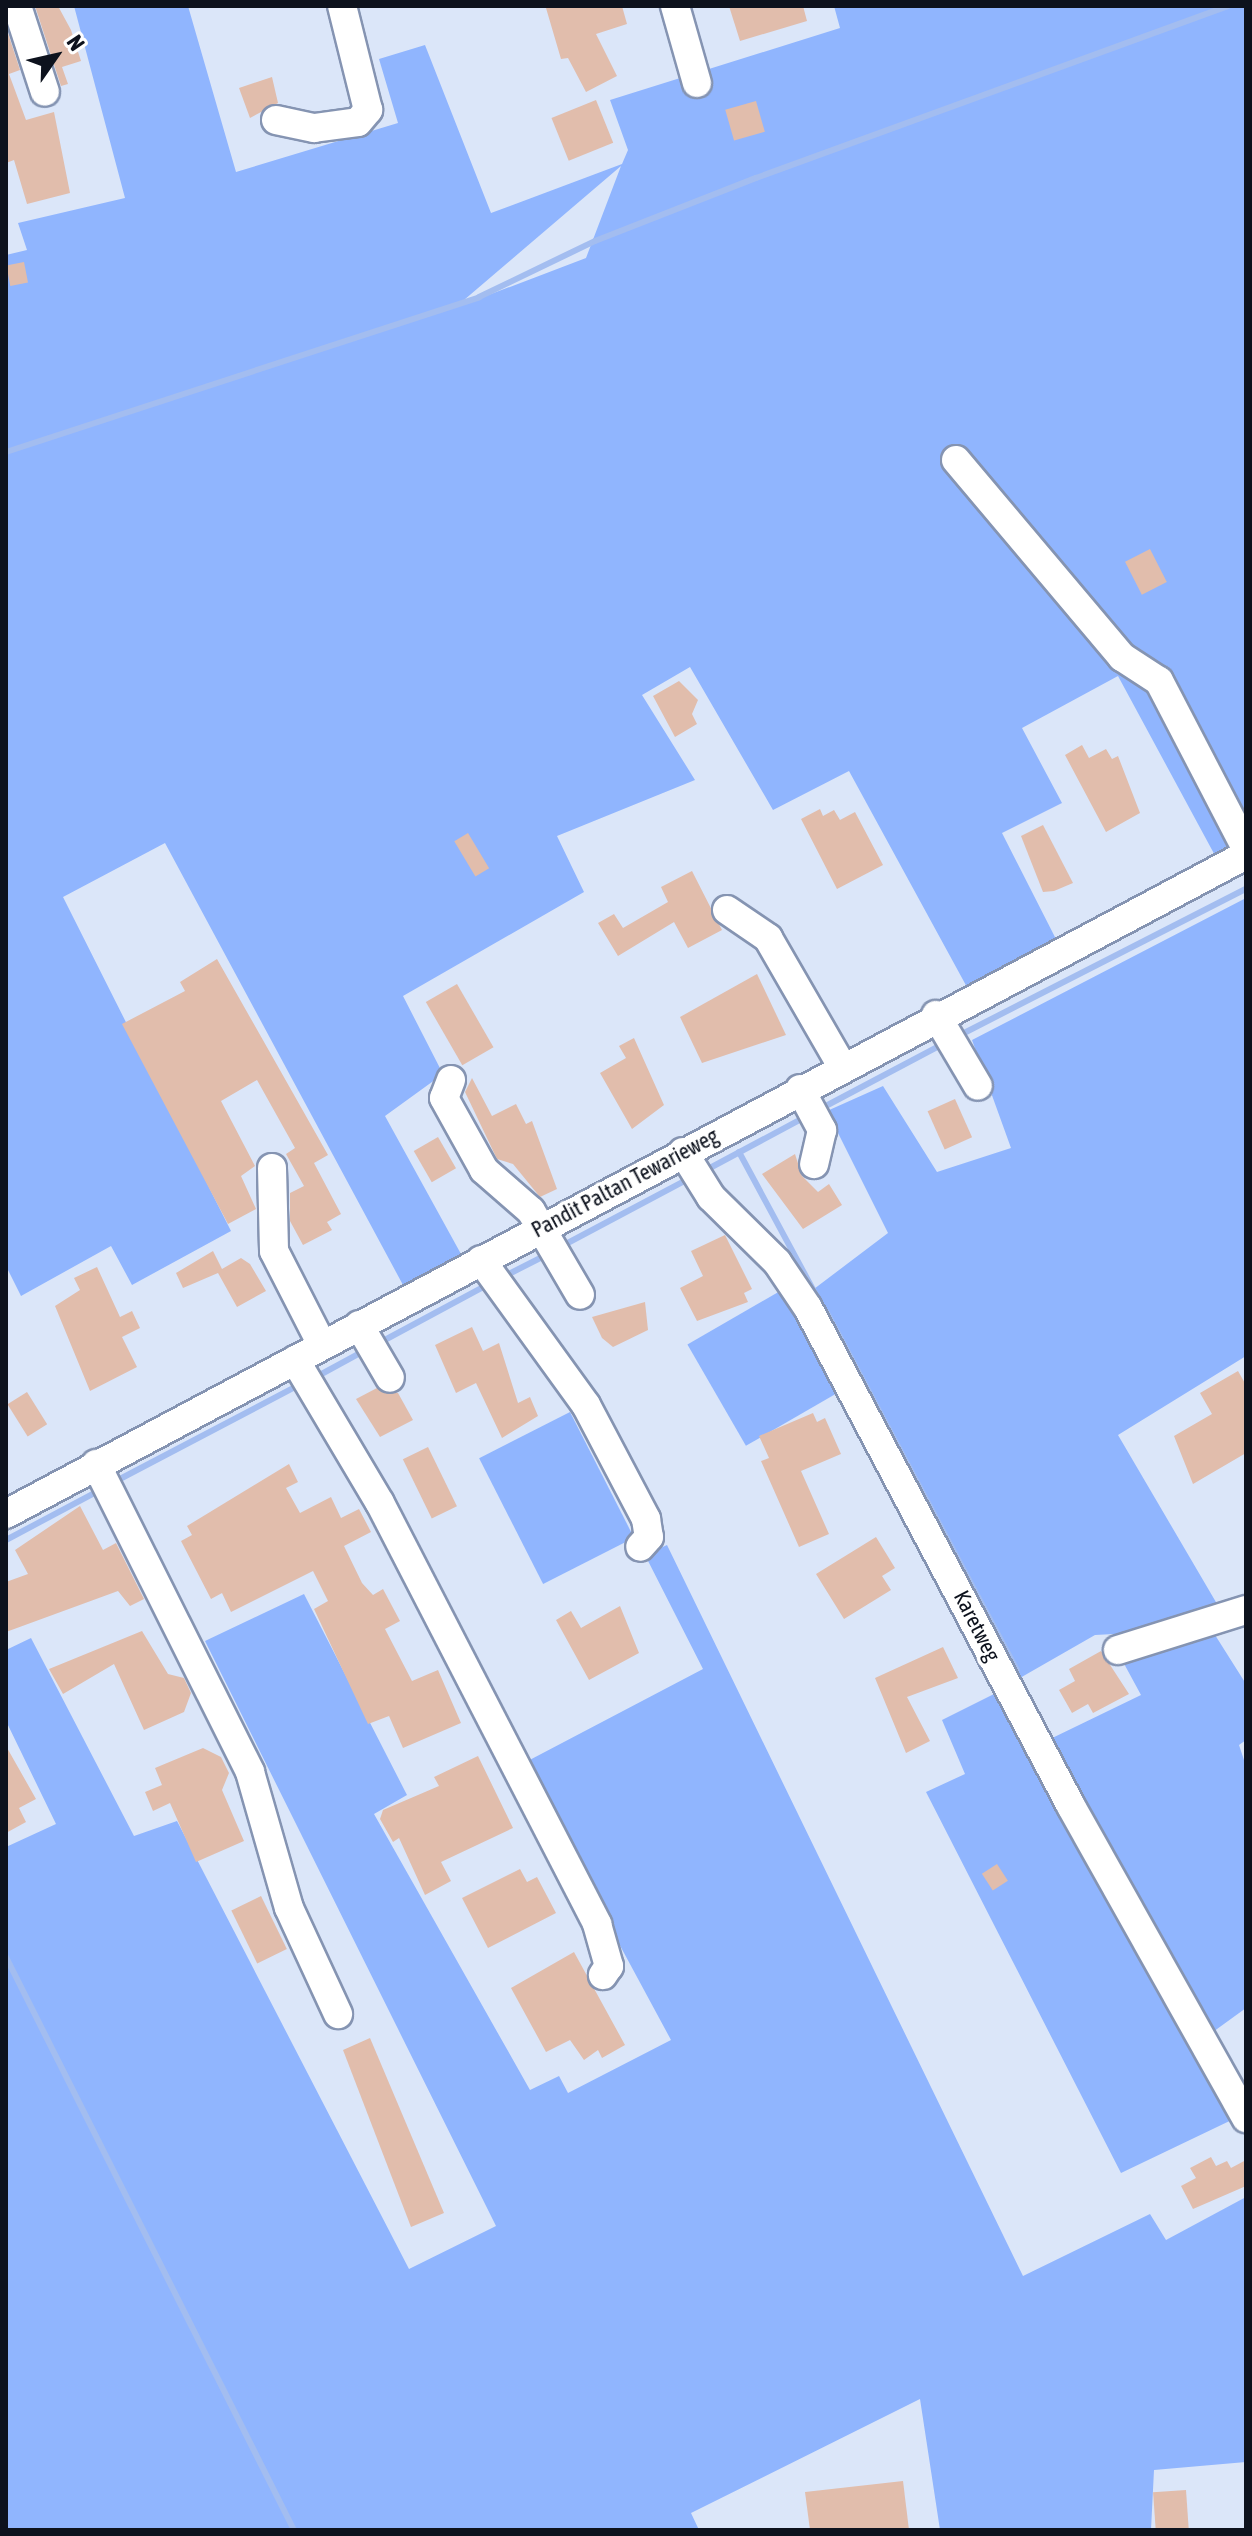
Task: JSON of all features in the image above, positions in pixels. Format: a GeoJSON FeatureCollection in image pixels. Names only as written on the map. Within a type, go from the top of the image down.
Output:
{"type":"FeatureCollection","features":[{"type":"Feature","properties":{"kind":"street"},"geometry":{"type":"LineString","coordinates":[[17,6],[45,92]]}},
{"type":"Feature","properties":{"kind":"street"},"geometry":{"type":"LineString","coordinates":[[276,120],[314,128],[358,122],[368,110],[342,6]]}},
{"type":"Feature","properties":{"kind":"street"},"geometry":{"type":"LineString","coordinates":[[675,6],[697,83]]}},
{"type":"Feature","properties":{"kind":"street"},"geometry":{"type":"LineString","coordinates":[[956,460],[1122,657],[1159,681],[1246,848]]}},
{"type":"Feature","properties":{"kind":"street","name":"Pandit Paltan Tewarieweg"},"geometry":{"type":"LineString","coordinates":[[6,1514],[936,1015],[1246,855]]}},
{"type":"Feature","properties":{"kind":"street"},"geometry":{"type":"LineString","coordinates":[[727,910],[768,938],[842,1066]]}},
{"type":"Feature","properties":{"kind":"street"},"geometry":{"type":"LineString","coordinates":[[936,1015],[978,1086]]}},
{"type":"Feature","properties":{"kind":"street"},"geometry":{"type":"LineString","coordinates":[[451,1080],[444,1098],[484,1170],[541,1228],[580,1295]]}},
{"type":"Feature","properties":{"kind":"street"},"geometry":{"type":"LineString","coordinates":[[800,1089],[822,1130],[814,1164]]}},
{"type":"Feature","properties":{"kind":"street","name":"Karetweg"},"geometry":{"type":"LineString","coordinates":[[683,1152],[711,1197],[777,1262],[808,1308],[1078,1819],[1246,2118]]}},
{"type":"Feature","properties":{"kind":"street"},"geometry":{"type":"LineString","coordinates":[[272,1168],[274,1251],[322,1345]]}},
{"type":"Feature","properties":{"kind":"street"},"geometry":{"type":"LineString","coordinates":[[481,1260],[586,1405],[646,1519],[649,1537],[640,1547]]}},
{"type":"Feature","properties":{"kind":"street"},"geometry":{"type":"LineString","coordinates":[[359,1325],[390,1378]]}},
{"type":"Feature","properties":{"kind":"street"},"geometry":{"type":"LineString","coordinates":[[295,1360],[380,1503],[597,1924],[609,1966],[603,1975]]}},
{"type":"Feature","properties":{"kind":"street"},"geometry":{"type":"LineString","coordinates":[[96,1464],[250,1772],[289,1908],[338,2014]]}},
{"type":"Feature","properties":{"kind":"street"},"geometry":{"type":"LineString","coordinates":[[1118,1650],[1246,1610]]}},
{"type":"Feature","properties":{"kind":"shaded area"},"geometry":{"type":"Polygon","coordinates":[[[74,6],[188,6],[236,172],[398,123],[379,59],[425,45],[491,213],[622,164],[628,150],[610,100],[840,28],[834,6],[1246,6],[1246,847],[1218,861],[1118,676],[1022,728],[1062,803],[1002,833],[1059,945],[968,989],[849,771],[773,810],[690,667],[642,695],[695,780],[557,836],[584,892],[403,996],[443,1074],[385,1116],[461,1254],[403,1285],[165,843],[63,897],[231,1231],[132,1285],[111,1246],[21,1296],[6,1266],[6,255],[27,250],[18,223],[125,198],[74,6]],[[621,166],[457,307],[586,258],[621,166]]]}},
{"type":"Feature","properties":{"kind":"shaded area"},"geometry":{"type":"Polygon","coordinates":[[[1246,898],[1246,1356],[1118,1435],[1220,1609],[1118,1644],[1114,1634],[1095,1635],[1013,1682],[806,1295],[888,1233],[827,1111],[883,1086],[937,1172],[1011,1148],[972,1040],[1246,898]]]}},
{"type":"Feature","properties":{"kind":"shaded area"},"geometry":{"type":"Polygon","coordinates":[[[787,1287],[845,1388],[746,1446],[687,1344],[787,1287]]]}},
{"type":"Feature","properties":{"kind":"shaded area"},"geometry":{"type":"Polygon","coordinates":[[[570,1412],[634,1538],[543,1584],[479,1458],[570,1412]]]}},
{"type":"Feature","properties":{"kind":"shaded area"},"geometry":{"type":"Polygon","coordinates":[[[667,1545],[1023,2276],[1150,2214],[1166,2240],[1246,2197],[1246,2462],[1154,2470],[1151,2530],[940,2530],[920,2399],[691,2513],[699,2530],[6,2530],[6,1847],[56,1824],[6,1721],[6,1650],[31,1638],[134,1836],[177,1821],[409,2269],[496,2226],[205,1641],[304,1594],[407,1795],[374,1814],[530,2090],[559,2076],[568,2093],[671,2040],[522,1764],[703,1669],[645,1555],[667,1545]]]}},
{"type":"Feature","properties":{"kind":"shaded area"},"geometry":{"type":"Polygon","coordinates":[[[1210,1627],[1246,1684],[1246,1740],[1239,1745],[1246,1766],[1246,2008],[1206,2037],[1044,1742],[1141,1695],[1122,1660],[1210,1627]]]}},
{"type":"Feature","properties":{"kind":"shaded area"},"geometry":{"type":"Polygon","coordinates":[[[1002,1690],[1240,2116],[1121,2173],[926,1792],[965,1774],[942,1720],[1002,1690]]]}},
{"type":"Feature","properties":{"kind":"building"},"geometry":{"type":"Polygon","coordinates":[[[35,6],[58,6],[71,30],[81,61],[62,67],[68,84],[61,86],[35,6]]]}},
{"type":"Feature","properties":{"kind":"building"},"geometry":{"type":"Polygon","coordinates":[[[622,6],[627,24],[596,34],[617,76],[586,92],[568,58],[561,59],[546,8],[622,6]]]}},
{"type":"Feature","properties":{"kind":"building"},"geometry":{"type":"Polygon","coordinates":[[[729,6],[803,6],[807,21],[740,41],[729,6]]]}},
{"type":"Feature","properties":{"kind":"building"},"geometry":{"type":"Polygon","coordinates":[[[6,27],[20,70],[9,74],[26,120],[54,112],[70,193],[27,204],[14,160],[6,163],[6,27]]]}},
{"type":"Feature","properties":{"kind":"building"},"geometry":{"type":"Polygon","coordinates":[[[272,77],[278,103],[250,118],[239,88],[272,77]]]}},
{"type":"Feature","properties":{"kind":"building"},"geometry":{"type":"Polygon","coordinates":[[[596,100],[613,143],[569,161],[551,118],[596,100]]]}},
{"type":"Feature","properties":{"kind":"building"},"geometry":{"type":"Polygon","coordinates":[[[756,101],[765,132],[734,141],[725,110],[756,101]]]}},
{"type":"Feature","properties":{"kind":"building"},"geometry":{"type":"Polygon","coordinates":[[[24,262],[28,283],[10,286],[6,265],[24,262]]]}},
{"type":"Feature","properties":{"kind":"building"},"geometry":{"type":"Polygon","coordinates":[[[1150,549],[1167,582],[1142,595],[1125,562],[1150,549]]]}},
{"type":"Feature","properties":{"kind":"building"},"geometry":{"type":"Polygon","coordinates":[[[679,681],[698,700],[692,714],[697,724],[675,737],[653,696],[679,681]]]}},
{"type":"Feature","properties":{"kind":"building"},"geometry":{"type":"Polygon","coordinates":[[[1082,745],[1089,758],[1106,749],[1112,759],[1118,756],[1140,813],[1106,832],[1065,755],[1082,745]]]}},
{"type":"Feature","properties":{"kind":"building"},"geometry":{"type":"Polygon","coordinates":[[[820,809],[823,816],[834,810],[840,820],[855,812],[883,865],[837,889],[801,819],[820,809]]]}},
{"type":"Feature","properties":{"kind":"building"},"geometry":{"type":"Polygon","coordinates":[[[1043,825],[1073,883],[1043,892],[1021,836],[1043,825]]]}},
{"type":"Feature","properties":{"kind":"building"},"geometry":{"type":"Polygon","coordinates":[[[468,833],[489,868],[475,876],[454,841],[468,833]]]}},
{"type":"Feature","properties":{"kind":"building"},"geometry":{"type":"Polygon","coordinates":[[[692,871],[722,930],[688,948],[674,922],[618,956],[598,923],[614,914],[623,928],[668,902],[661,887],[692,871]]]}},
{"type":"Feature","properties":{"kind":"building"},"geometry":{"type":"Polygon","coordinates":[[[217,959],[328,1155],[314,1163],[341,1214],[327,1222],[332,1230],[303,1245],[290,1221],[290,1193],[304,1186],[286,1154],[295,1148],[257,1080],[221,1101],[255,1166],[241,1176],[256,1209],[228,1224],[122,1024],[185,991],[180,982],[217,959]]]}},
{"type":"Feature","properties":{"kind":"building"},"geometry":{"type":"Polygon","coordinates":[[[757,974],[786,1035],[702,1063],[680,1017],[757,974]]]}},
{"type":"Feature","properties":{"kind":"building"},"geometry":{"type":"Polygon","coordinates":[[[457,984],[494,1047],[462,1065],[426,1002],[457,984]]]}},
{"type":"Feature","properties":{"kind":"building"},"geometry":{"type":"Polygon","coordinates":[[[634,1038],[664,1105],[632,1129],[600,1073],[626,1058],[619,1046],[634,1038]]]}},
{"type":"Feature","properties":{"kind":"building"},"geometry":{"type":"Polygon","coordinates":[[[472,1078],[492,1116],[516,1104],[526,1124],[532,1121],[557,1189],[540,1197],[513,1164],[497,1159],[465,1092],[472,1078]]]}},
{"type":"Feature","properties":{"kind":"building"},"geometry":{"type":"Polygon","coordinates":[[[955,1099],[972,1137],[945,1150],[928,1111],[955,1099]]]}},
{"type":"Feature","properties":{"kind":"building"},"geometry":{"type":"Polygon","coordinates":[[[438,1137],[456,1168],[432,1182],[414,1151],[438,1137]]]}},
{"type":"Feature","properties":{"kind":"building"},"geometry":{"type":"Polygon","coordinates":[[[795,1154],[802,1176],[818,1192],[829,1184],[842,1205],[803,1229],[762,1174],[795,1154]]]}},
{"type":"Feature","properties":{"kind":"building"},"geometry":{"type":"Polygon","coordinates":[[[725,1235],[752,1289],[744,1293],[748,1302],[697,1321],[680,1288],[703,1276],[691,1251],[725,1235]]]}},
{"type":"Feature","properties":{"kind":"building"},"geometry":{"type":"Polygon","coordinates":[[[213,1251],[222,1269],[241,1258],[250,1264],[266,1291],[237,1307],[218,1273],[183,1288],[176,1273],[213,1251]]]}},
{"type":"Feature","properties":{"kind":"building"},"geometry":{"type":"Polygon","coordinates":[[[97,1267],[120,1317],[132,1311],[140,1328],[122,1337],[137,1367],[90,1391],[55,1306],[80,1290],[74,1278],[97,1267]]]}},
{"type":"Feature","properties":{"kind":"building"},"geometry":{"type":"Polygon","coordinates":[[[645,1302],[648,1330],[613,1347],[602,1338],[592,1317],[645,1302]]]}},
{"type":"Feature","properties":{"kind":"building"},"geometry":{"type":"Polygon","coordinates":[[[472,1327],[483,1351],[499,1343],[518,1403],[530,1397],[538,1416],[502,1438],[476,1383],[456,1393],[435,1345],[472,1327]]]}},
{"type":"Feature","properties":{"kind":"building"},"geometry":{"type":"Polygon","coordinates":[[[1238,1371],[1246,1385],[1246,1453],[1193,1484],[1174,1436],[1212,1414],[1200,1393],[1238,1371]]]}},
{"type":"Feature","properties":{"kind":"building"},"geometry":{"type":"Polygon","coordinates":[[[377,1388],[398,1393],[413,1420],[380,1437],[356,1399],[377,1388]]]}},
{"type":"Feature","properties":{"kind":"building"},"geometry":{"type":"Polygon","coordinates":[[[27,1392],[47,1424],[28,1436],[7,1404],[27,1392]]]}},
{"type":"Feature","properties":{"kind":"building"},"geometry":{"type":"Polygon","coordinates":[[[813,1413],[817,1422],[825,1418],[841,1454],[801,1471],[829,1534],[799,1547],[761,1461],[769,1458],[759,1436],[813,1413]]]}},
{"type":"Feature","properties":{"kind":"building"},"geometry":{"type":"Polygon","coordinates":[[[428,1447],[457,1506],[432,1519],[403,1459],[428,1447]]]}},
{"type":"Feature","properties":{"kind":"building"},"geometry":{"type":"Polygon","coordinates":[[[289,1464],[298,1482],[286,1488],[300,1513],[331,1497],[341,1518],[359,1509],[371,1532],[344,1546],[362,1583],[373,1595],[383,1589],[400,1621],[385,1629],[412,1681],[438,1670],[461,1723],[403,1748],[389,1716],[368,1724],[314,1609],[328,1601],[313,1571],[231,1612],[222,1593],[211,1599],[181,1541],[192,1535],[187,1526],[289,1464]]]}},
{"type":"Feature","properties":{"kind":"building"},"geometry":{"type":"Polygon","coordinates":[[[80,1506],[103,1550],[116,1543],[144,1599],[130,1606],[118,1591],[6,1632],[6,1582],[28,1574],[15,1550],[80,1506]]]}},
{"type":"Feature","properties":{"kind":"building"},"geometry":{"type":"Polygon","coordinates":[[[876,1537],[895,1568],[882,1576],[891,1590],[844,1619],[816,1574],[876,1537]]]}},
{"type":"Feature","properties":{"kind":"building"},"geometry":{"type":"Polygon","coordinates":[[[620,1606],[639,1653],[589,1680],[556,1620],[571,1611],[581,1628],[620,1606]]]}},
{"type":"Feature","properties":{"kind":"building"},"geometry":{"type":"Polygon","coordinates":[[[142,1631],[168,1674],[184,1678],[191,1693],[184,1712],[144,1730],[114,1664],[63,1694],[49,1669],[142,1631]]]}},
{"type":"Feature","properties":{"kind":"building"},"geometry":{"type":"Polygon","coordinates":[[[943,1647],[958,1678],[907,1697],[930,1741],[906,1753],[875,1678],[943,1647]]]}},
{"type":"Feature","properties":{"kind":"building"},"geometry":{"type":"Polygon","coordinates":[[[1101,1651],[1129,1694],[1093,1713],[1088,1704],[1072,1713],[1059,1690],[1075,1681],[1069,1669],[1101,1651]]]}},
{"type":"Feature","properties":{"kind":"building"},"geometry":{"type":"Polygon","coordinates":[[[6,1746],[36,1799],[19,1808],[26,1822],[6,1833],[6,1746]]]}},
{"type":"Feature","properties":{"kind":"building"},"geometry":{"type":"Polygon","coordinates":[[[203,1748],[221,1757],[229,1773],[222,1790],[244,1841],[196,1862],[170,1803],[153,1811],[145,1792],[162,1785],[155,1768],[203,1748]]]}},
{"type":"Feature","properties":{"kind":"building"},"geometry":{"type":"Polygon","coordinates":[[[478,1756],[513,1828],[441,1862],[451,1881],[425,1895],[399,1838],[393,1842],[380,1819],[383,1810],[439,1786],[434,1777],[478,1756]]]}},
{"type":"Feature","properties":{"kind":"building"},"geometry":{"type":"Polygon","coordinates":[[[997,1864],[1008,1881],[993,1891],[982,1874],[997,1864]]]}},
{"type":"Feature","properties":{"kind":"building"},"geometry":{"type":"Polygon","coordinates":[[[520,1869],[527,1882],[537,1877],[556,1913],[488,1948],[462,1898],[520,1869]]]}},
{"type":"Feature","properties":{"kind":"building"},"geometry":{"type":"Polygon","coordinates":[[[261,1896],[287,1949],[257,1963],[231,1910],[261,1896]]]}},
{"type":"Feature","properties":{"kind":"building"},"geometry":{"type":"Polygon","coordinates":[[[574,1952],[625,2045],[602,2058],[598,2050],[584,2060],[570,2040],[546,2052],[511,1988],[574,1952]]]}},
{"type":"Feature","properties":{"kind":"building"},"geometry":{"type":"Polygon","coordinates":[[[370,2038],[444,2213],[411,2227],[343,2050],[370,2038]]]}},
{"type":"Feature","properties":{"kind":"building"},"geometry":{"type":"Polygon","coordinates":[[[1211,2157],[1216,2166],[1227,2161],[1231,2168],[1246,2160],[1246,2186],[1193,2209],[1181,2186],[1196,2178],[1190,2168],[1211,2157]]]}},
{"type":"Feature","properties":{"kind":"building"},"geometry":{"type":"Polygon","coordinates":[[[903,2481],[909,2530],[810,2530],[805,2492],[903,2481]]]}},
{"type":"Feature","properties":{"kind":"building"},"geometry":{"type":"Polygon","coordinates":[[[1186,2490],[1189,2530],[1156,2530],[1153,2492],[1186,2490]]]}},
{"type":"Feature","properties":{"kind":"waterway"},"geometry":{"type":"LineString","coordinates":[[6,452],[479,297],[595,241],[756,178],[1228,6]]}},
{"type":"Feature","properties":{"kind":"waterway"},"geometry":{"type":"LineString","coordinates":[[966,1032],[1246,889]]}},
{"type":"Feature","properties":{"kind":"waterway"},"geometry":{"type":"LineString","coordinates":[[822,1108],[941,1045]]}},
{"type":"Feature","properties":{"kind":"waterway"},"geometry":{"type":"LineString","coordinates":[[708,1169],[807,1116]]}},
{"type":"Feature","properties":{"kind":"waterway"},"geometry":{"type":"LineString","coordinates":[[739,1152],[821,1304]]}},
{"type":"Feature","properties":{"kind":"waterway"},"geometry":{"type":"LineString","coordinates":[[562,1246],[686,1180]]}},
{"type":"Feature","properties":{"kind":"waterway"},"geometry":{"type":"LineString","coordinates":[[507,1275],[546,1255]]}},
{"type":"Feature","properties":{"kind":"waterway"},"geometry":{"type":"LineString","coordinates":[[381,1342],[485,1286]]}},
{"type":"Feature","properties":{"kind":"waterway"},"geometry":{"type":"LineString","coordinates":[[827,1313],[1017,1670]]}},
{"type":"Feature","properties":{"kind":"waterway"},"geometry":{"type":"LineString","coordinates":[[316,1377],[362,1352]]}},
{"type":"Feature","properties":{"kind":"waterway"},"geometry":{"type":"LineString","coordinates":[[118,1480],[299,1385]]}},
{"type":"Feature","properties":{"kind":"waterway"},"geometry":{"type":"LineString","coordinates":[[6,1540],[102,1489]]}},
{"type":"Feature","properties":{"kind":"waterway"},"geometry":{"type":"LineString","coordinates":[[6,1957],[294,2530]]}}]}
